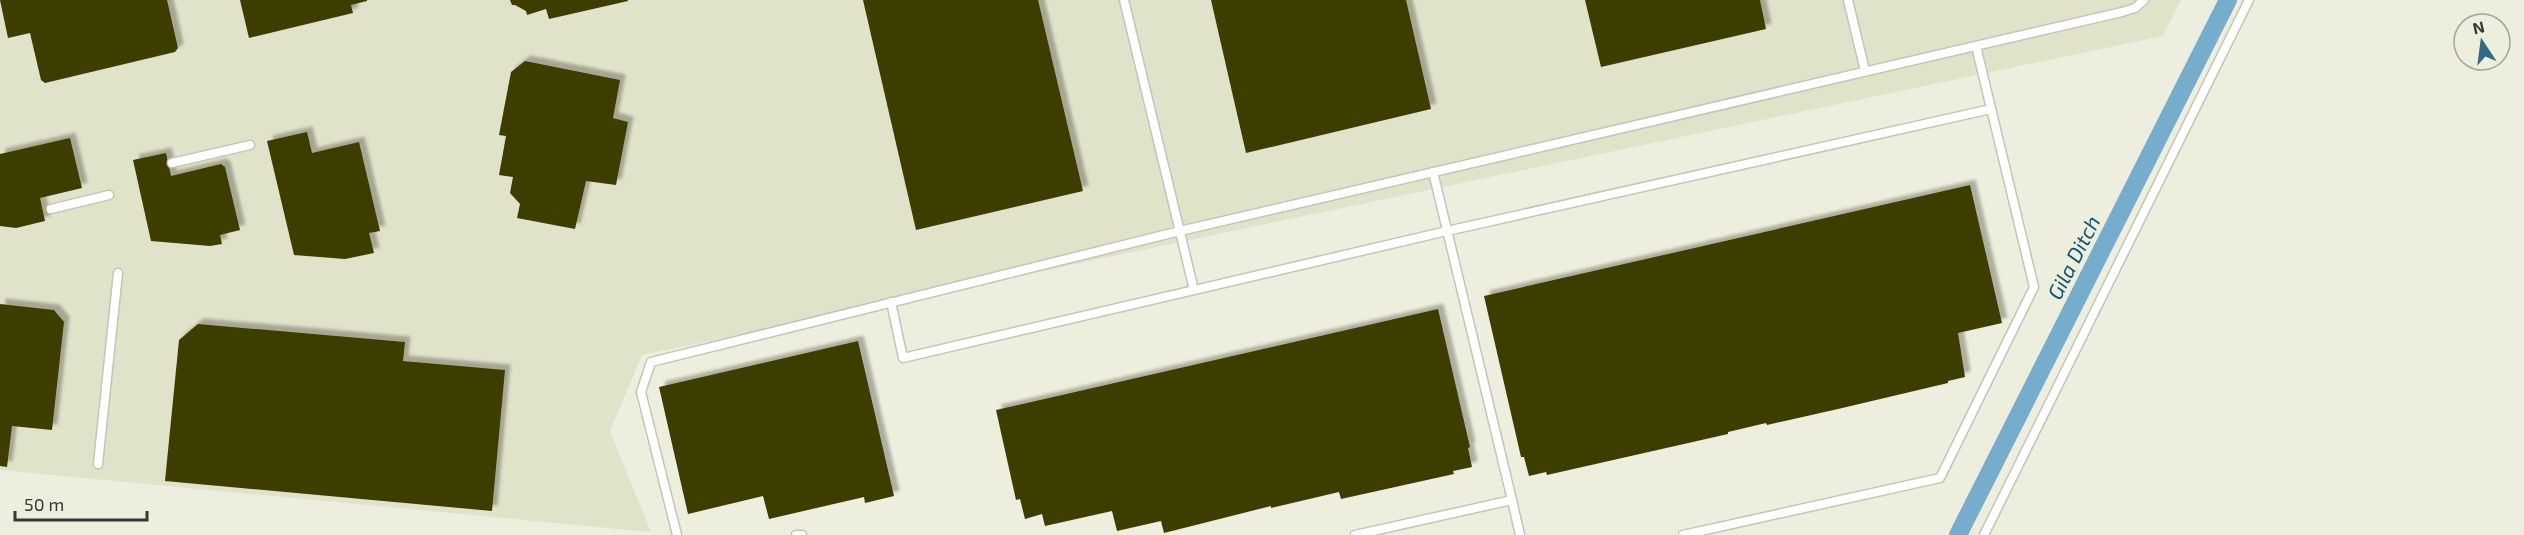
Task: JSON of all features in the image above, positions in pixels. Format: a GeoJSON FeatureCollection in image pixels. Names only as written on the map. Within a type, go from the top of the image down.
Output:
{"type":"FeatureCollection","features":[{"type":"Feature","properties":{"kind":"lane"},"geometry":{"type":"LineString","coordinates":[[1124,0],[1194,290]]}},
{"type":"Feature","properties":{"kind":"lane"},"geometry":{"type":"LineString","coordinates":[[1848,0],[1865,71]]}},
{"type":"Feature","properties":{"kind":"lane"},"geometry":{"type":"LineString","coordinates":[[677,535],[641,392],[651,362],[1180,231],[2122,12],[2135,8],[2144,0]]}},
{"type":"Feature","properties":{"kind":"lane"},"geometry":{"type":"LineString","coordinates":[[1984,535],[2249,0]]}},
{"type":"Feature","properties":{"kind":"lane"},"geometry":{"type":"LineString","coordinates":[[1683,535],[1941,478],[2034,287],[1976,46]]}},
{"type":"Feature","properties":{"kind":"lane"},"geometry":{"type":"LineString","coordinates":[[891,302],[903,358],[1447,231],[1992,109]]}},
{"type":"Feature","properties":{"kind":"lane"},"geometry":{"type":"LineString","coordinates":[[172,163],[250,145]]}},
{"type":"Feature","properties":{"kind":"lane"},"geometry":{"type":"LineString","coordinates":[[1433,172],[1520,535]]}},
{"type":"Feature","properties":{"kind":"lane"},"geometry":{"type":"LineString","coordinates":[[51,209],[109,195]]}},
{"type":"Feature","properties":{"kind":"lane"},"geometry":{"type":"LineString","coordinates":[[98,464],[118,273]]}},
{"type":"Feature","properties":{"kind":"lane"},"geometry":{"type":"LineString","coordinates":[[1355,535],[1512,500]]}},
{"type":"Feature","properties":{"kind":"lane"},"geometry":{"type":"LineString","coordinates":[[796,535],[801,535]]}},
{"type":"Feature","properties":{"kind":"shaded area"},"geometry":{"type":"Polygon","coordinates":[[[0,0],[2181,0],[2163,36],[642,355],[610,431],[651,532],[0,470],[0,0]]]}},
{"type":"Feature","properties":{"kind":"building"},"geometry":{"type":"Polygon","coordinates":[[[0,0],[167,0],[178,48],[175,52],[45,83],[41,80],[30,33],[8,38],[0,0]]]}},
{"type":"Feature","properties":{"kind":"building"},"geometry":{"type":"Polygon","coordinates":[[[240,0],[367,1],[351,5],[353,13],[249,38],[240,0]]]}},
{"type":"Feature","properties":{"kind":"building"},"geometry":{"type":"Polygon","coordinates":[[[510,0],[628,1],[549,19],[546,9],[527,15],[526,11],[512,5],[510,0]]]}},
{"type":"Feature","properties":{"kind":"building"},"geometry":{"type":"Polygon","coordinates":[[[863,0],[1038,0],[1083,191],[916,230],[863,0]]]}},
{"type":"Feature","properties":{"kind":"building"},"geometry":{"type":"Polygon","coordinates":[[[1211,0],[1406,0],[1431,109],[1246,153],[1211,0]]]}},
{"type":"Feature","properties":{"kind":"building"},"geometry":{"type":"Polygon","coordinates":[[[1585,0],[1760,0],[1766,29],[1601,67],[1585,0]]]}},
{"type":"Feature","properties":{"kind":"building"},"geometry":{"type":"Polygon","coordinates":[[[525,61],[620,80],[613,118],[628,122],[616,185],[586,181],[575,229],[517,218],[520,204],[510,193],[513,177],[499,175],[506,136],[499,135],[511,72],[525,61]]]}},
{"type":"Feature","properties":{"kind":"building"},"geometry":{"type":"Polygon","coordinates":[[[307,132],[312,153],[359,142],[380,231],[369,233],[374,253],[345,259],[294,255],[267,141],[307,132]]]}},
{"type":"Feature","properties":{"kind":"building"},"geometry":{"type":"Polygon","coordinates":[[[70,138],[82,188],[40,198],[45,221],[16,228],[0,226],[0,154],[70,138]]]}},
{"type":"Feature","properties":{"kind":"building"},"geometry":{"type":"Polygon","coordinates":[[[166,153],[171,176],[221,164],[225,167],[240,230],[220,235],[222,244],[210,246],[151,241],[133,160],[166,153]]]}},
{"type":"Feature","properties":{"kind":"building"},"geometry":{"type":"Polygon","coordinates":[[[1970,185],[2002,323],[1958,333],[1965,377],[1838,409],[1728,432],[1728,434],[1547,475],[1546,472],[1529,476],[1524,457],[1521,457],[1484,296],[1970,185]]]}},
{"type":"Feature","properties":{"kind":"building"},"geometry":{"type":"Polygon","coordinates":[[[0,304],[54,310],[64,322],[52,430],[12,426],[7,467],[0,466],[0,304]]]}},
{"type":"Feature","properties":{"kind":"building"},"geometry":{"type":"Polygon","coordinates":[[[1438,309],[1470,447],[1468,448],[1472,467],[1453,471],[1454,474],[1341,499],[1339,492],[1271,508],[1271,506],[1164,533],[1161,521],[1117,531],[1112,511],[1045,526],[1042,514],[1025,519],[1020,499],[1016,500],[996,410],[1438,309]]]}},
{"type":"Feature","properties":{"kind":"building"},"geometry":{"type":"Polygon","coordinates":[[[198,324],[405,342],[403,361],[505,370],[492,511],[165,481],[179,340],[198,324]]]}},
{"type":"Feature","properties":{"kind":"building"},"geometry":{"type":"Polygon","coordinates":[[[858,341],[894,496],[865,503],[864,497],[769,519],[763,496],[688,514],[659,387],[858,341]]]}},
{"type":"Feature","properties":{"kind":"waterway","name":"Gila Ditch"},"geometry":{"type":"LineString","coordinates":[[1958,535],[2228,0]]}}]}
